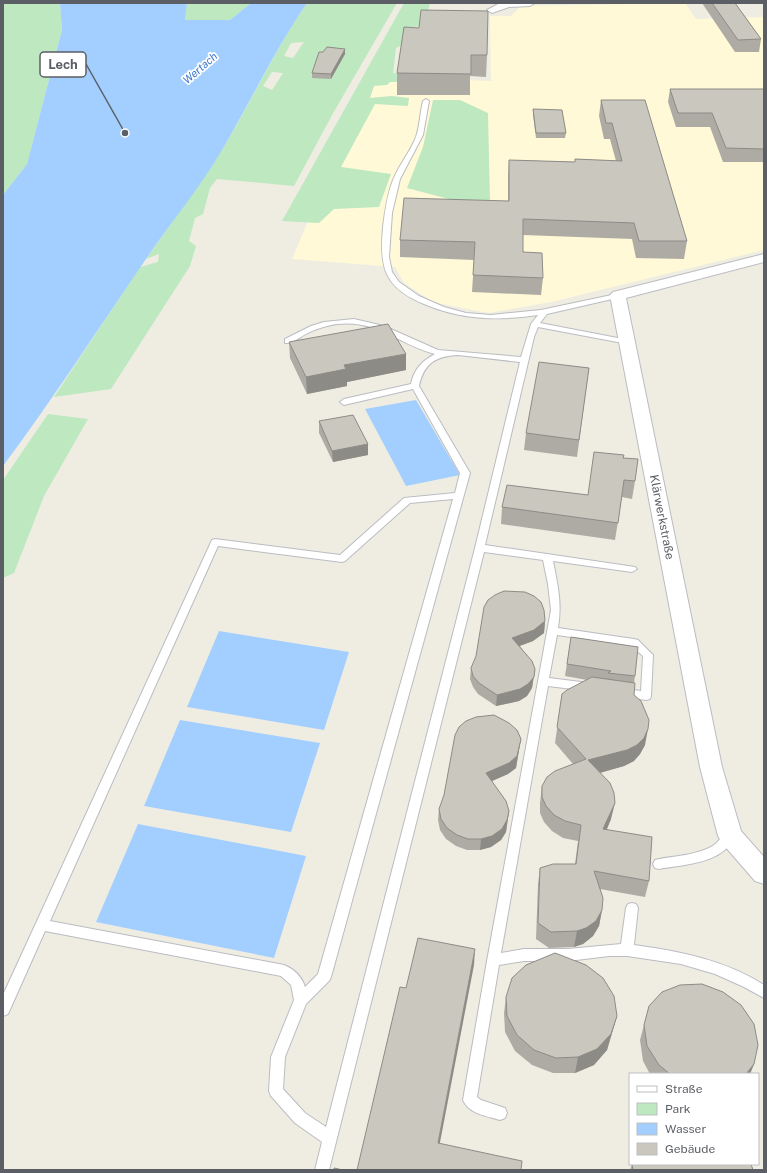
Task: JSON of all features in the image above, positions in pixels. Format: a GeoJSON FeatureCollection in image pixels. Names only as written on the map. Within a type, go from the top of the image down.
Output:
{"type":"FeatureCollection","features":[{"type":"Feature","properties":{"kind":"street"},"geometry":{"type":"LineString","coordinates":[[492,10],[507,4],[530,3]]}},
{"type":"Feature","properties":{"kind":"street"},"geometry":{"type":"LineString","coordinates":[[618,294],[764,258]]}},
{"type":"Feature","properties":{"kind":"street","name":"Klärwerkstraße"},"geometry":{"type":"LineString","coordinates":[[618,294],[711,768],[730,836],[764,874]]}},
{"type":"Feature","properties":{"kind":"lane"},"geometry":{"type":"LineString","coordinates":[[426,101],[418,138],[396,181],[388,215],[385,249],[388,274],[404,291],[428,304],[466,315],[495,318],[545,311],[618,294]]}},
{"type":"Feature","properties":{"kind":"lane"},"geometry":{"type":"LineString","coordinates":[[322,1170],[480,548],[524,360],[535,324],[545,311]]}},
{"type":"Feature","properties":{"kind":"lane"},"geometry":{"type":"LineString","coordinates":[[288,341],[319,325],[358,321],[387,329],[425,348],[443,353],[524,360]]}},
{"type":"Feature","properties":{"kind":"lane"},"geometry":{"type":"LineString","coordinates":[[535,324],[628,342]]}},
{"type":"Feature","properties":{"kind":"lane"},"geometry":{"type":"LineString","coordinates":[[330,1139],[300,1118],[276,1091],[278,1057],[301,1000],[324,977],[402,704],[465,473],[415,386],[416,377],[423,364],[443,353]]}},
{"type":"Feature","properties":{"kind":"lane"},"geometry":{"type":"LineString","coordinates":[[344,402],[415,386]]}},
{"type":"Feature","properties":{"kind":"lane"},"geometry":{"type":"LineString","coordinates":[[3,1010],[215,542],[342,559],[407,500],[458,496]]}},
{"type":"Feature","properties":{"kind":"lane"},"geometry":{"type":"LineString","coordinates":[[480,548],[632,569]]}},
{"type":"Feature","properties":{"kind":"lane"},"geometry":{"type":"LineString","coordinates":[[500,1113],[477,1106],[470,1100],[493,960],[556,610],[553,584],[547,558]]}},
{"type":"Feature","properties":{"kind":"lane"},"geometry":{"type":"LineString","coordinates":[[543,681],[646,696],[648,655],[634,643],[552,631]]}},
{"type":"Feature","properties":{"kind":"lane"},"geometry":{"type":"LineString","coordinates":[[659,864],[713,852],[726,845],[730,836]]}},
{"type":"Feature","properties":{"kind":"lane"},"geometry":{"type":"LineString","coordinates":[[627,950],[632,908]]}},
{"type":"Feature","properties":{"kind":"lane"},"geometry":{"type":"LineString","coordinates":[[42,925],[284,971],[296,982],[301,1000]]}},
{"type":"Feature","properties":{"kind":"lane"},"geometry":{"type":"LineString","coordinates":[[493,960],[507,956],[579,954],[614,949],[627,950],[712,967],[739,976],[764,992]]}},
{"type":"Feature","properties":{"kind":"shaded area"},"geometry":{"type":"Polygon","coordinates":[[[685,3],[696,19],[764,17],[764,250],[551,302],[488,313],[433,302],[404,283],[395,267],[292,259],[369,77],[491,81],[490,16],[511,16],[521,6],[685,3]]]}},
{"type":"Feature","properties":{"kind":"green space"},"geometry":{"type":"Polygon","coordinates":[[[3,3],[60,3],[62,30],[27,164],[3,195],[3,3]]]}},
{"type":"Feature","properties":{"kind":"green space"},"geometry":{"type":"Polygon","coordinates":[[[187,3],[251,3],[230,20],[185,20],[187,3]]]}},
{"type":"Feature","properties":{"kind":"green space"},"geometry":{"type":"Polygon","coordinates":[[[307,3],[397,3],[332,115],[294,186],[217,179],[210,188],[203,214],[195,218],[189,241],[196,246],[190,266],[111,389],[54,397],[140,267],[158,262],[159,254],[146,259],[230,137],[272,60],[307,3]],[[304,42],[291,43],[284,56],[293,58],[304,42]],[[272,72],[263,86],[272,90],[283,73],[272,72]]]}},
{"type":"Feature","properties":{"kind":"green space"},"geometry":{"type":"Polygon","coordinates":[[[404,3],[430,3],[424,26],[414,27],[408,42],[396,48],[393,73],[415,77],[415,82],[390,82],[387,85],[374,86],[370,98],[392,96],[409,98],[408,106],[375,104],[341,167],[391,174],[379,207],[334,209],[319,223],[282,221],[404,3]]]}},
{"type":"Feature","properties":{"kind":"green space"},"geometry":{"type":"Polygon","coordinates":[[[433,100],[460,100],[488,113],[490,203],[464,203],[407,188],[423,147],[433,100]]]}},
{"type":"Feature","properties":{"kind":"green space"},"geometry":{"type":"Polygon","coordinates":[[[48,414],[88,419],[44,496],[14,573],[3,578],[3,480],[48,414]]]}},
{"type":"Feature","properties":{"kind":"water","name":"Wertach"},"geometry":{"type":"Polygon","coordinates":[[[60,3],[187,3],[185,20],[230,20],[251,3],[307,3],[295,21],[211,168],[146,259],[58,390],[3,466],[3,195],[27,164],[62,30],[60,3]]]}},
{"type":"Feature","properties":{"kind":"water"},"geometry":{"type":"Polygon","coordinates":[[[416,400],[460,475],[406,486],[365,409],[416,400]]]}},
{"type":"Feature","properties":{"kind":"water"},"geometry":{"type":"Polygon","coordinates":[[[219,631],[349,652],[324,730],[187,707],[219,631]]]}},
{"type":"Feature","properties":{"kind":"water"},"geometry":{"type":"Polygon","coordinates":[[[180,720],[320,743],[291,832],[144,806],[180,720]]]}},
{"type":"Feature","properties":{"kind":"water"},"geometry":{"type":"Polygon","coordinates":[[[138,824],[306,856],[274,958],[96,922],[138,824]]]}},
{"type":"Feature","properties":{"kind":"building"},"geometry":{"type":"Polygon","coordinates":[[[712,3],[735,3],[761,39],[738,40],[712,3]]]}},
{"type":"Feature","properties":{"kind":"building"},"geometry":{"type":"Polygon","coordinates":[[[421,10],[488,11],[487,55],[471,55],[471,74],[397,73],[404,27],[419,28],[421,10]]]}},
{"type":"Feature","properties":{"kind":"building"},"geometry":{"type":"Polygon","coordinates":[[[327,47],[345,49],[331,74],[312,73],[319,52],[323,52],[327,47]]]}},
{"type":"Feature","properties":{"kind":"building"},"geometry":{"type":"Polygon","coordinates":[[[670,89],[764,89],[764,149],[726,148],[712,113],[678,113],[670,89]]]}},
{"type":"Feature","properties":{"kind":"building"},"geometry":{"type":"Polygon","coordinates":[[[601,100],[645,100],[687,241],[639,241],[634,223],[523,219],[523,252],[542,253],[543,278],[473,275],[475,242],[400,240],[404,198],[509,201],[509,160],[575,162],[575,159],[622,161],[612,123],[606,123],[601,100]]]}},
{"type":"Feature","properties":{"kind":"building"},"geometry":{"type":"Polygon","coordinates":[[[533,109],[562,110],[566,133],[536,133],[533,109]]]}},
{"type":"Feature","properties":{"kind":"building"},"geometry":{"type":"Polygon","coordinates":[[[388,324],[406,354],[344,365],[346,369],[306,377],[289,342],[388,324]]]}},
{"type":"Feature","properties":{"kind":"building"},"geometry":{"type":"Polygon","coordinates":[[[539,362],[589,368],[579,440],[526,433],[539,362]]]}},
{"type":"Feature","properties":{"kind":"building"},"geometry":{"type":"Polygon","coordinates":[[[353,415],[368,444],[332,451],[319,421],[353,415]]]}},
{"type":"Feature","properties":{"kind":"building"},"geometry":{"type":"Polygon","coordinates":[[[594,452],[624,455],[623,458],[638,459],[635,481],[624,480],[618,523],[502,507],[507,485],[588,495],[594,452]]]}},
{"type":"Feature","properties":{"kind":"building"},"geometry":{"type":"Polygon","coordinates":[[[504,591],[525,592],[534,596],[541,602],[544,610],[545,621],[534,630],[512,638],[532,661],[535,669],[534,677],[528,684],[520,689],[497,695],[479,683],[473,676],[471,668],[476,656],[484,607],[488,600],[504,591]]]}},
{"type":"Feature","properties":{"kind":"building"},"geometry":{"type":"Polygon","coordinates":[[[571,637],[638,647],[635,676],[608,673],[611,671],[567,664],[571,637]]]}},
{"type":"Feature","properties":{"kind":"building"},"geometry":{"type":"Polygon","coordinates":[[[592,677],[635,683],[634,695],[641,701],[649,720],[648,729],[644,738],[637,745],[627,750],[588,760],[610,783],[614,793],[615,803],[603,829],[652,837],[649,881],[594,871],[603,898],[602,910],[596,921],[586,928],[577,931],[551,932],[538,923],[540,868],[553,864],[576,864],[581,825],[565,821],[554,815],[546,806],[542,797],[542,786],[547,777],[555,771],[586,759],[557,727],[562,694],[592,677]]]}},
{"type":"Feature","properties":{"kind":"building"},"geometry":{"type":"Polygon","coordinates":[[[494,715],[509,723],[517,730],[521,739],[517,756],[509,763],[486,773],[506,801],[509,811],[507,820],[502,829],[492,836],[481,839],[468,839],[457,835],[447,828],[441,819],[439,809],[444,795],[455,735],[459,727],[466,721],[476,717],[494,715]]]}},
{"type":"Feature","properties":{"kind":"building"},"geometry":{"type":"Polygon","coordinates":[[[418,938],[475,949],[438,1143],[522,1161],[521,1170],[357,1170],[400,987],[406,988],[418,938]]]}},
{"type":"Feature","properties":{"kind":"building"},"geometry":{"type":"Polygon","coordinates":[[[555,953],[586,965],[603,978],[614,996],[617,1016],[611,1034],[597,1049],[578,1057],[556,1058],[534,1050],[517,1035],[507,1016],[506,997],[512,978],[526,965],[555,953]]]}},
{"type":"Feature","properties":{"kind":"building"},"geometry":{"type":"Polygon","coordinates":[[[702,984],[723,992],[741,1005],[754,1024],[758,1045],[754,1064],[747,1073],[669,1073],[659,1065],[647,1046],[644,1025],[649,1006],[662,992],[680,985],[702,984]]]}},
{"type":"Feature","properties":{"kind":"building"},"geometry":{"type":"Polygon","coordinates":[[[632,1165],[751,1165],[753,1170],[633,1170],[632,1165]]]}},
{"type":"Feature","properties":{"kind":"place","name":"Lech"},"geometry":{"type":"Point","coordinates":[125,133]}}]}
